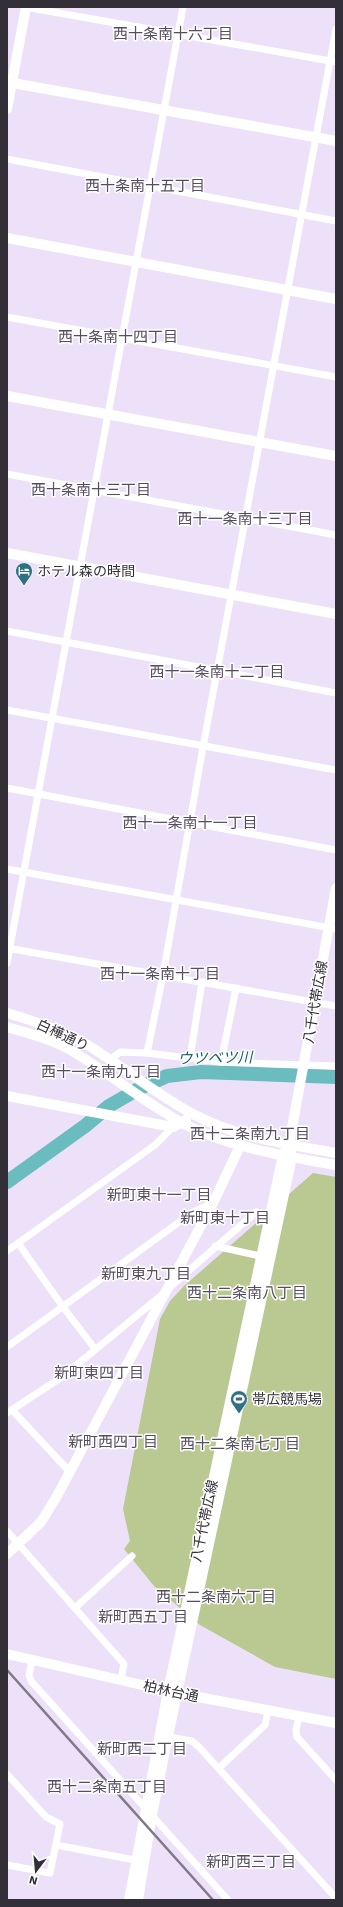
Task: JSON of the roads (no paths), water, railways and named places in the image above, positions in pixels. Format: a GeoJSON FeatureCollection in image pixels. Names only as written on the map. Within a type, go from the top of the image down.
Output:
{"type":"FeatureCollection","features":[{"type":"Feature","properties":{"kind":"street"},"geometry":{"type":"LineString","coordinates":[[7,109],[9,82],[26,7],[333,62]]}},
{"type":"Feature","properties":{"kind":"street"},"geometry":{"type":"LineString","coordinates":[[7,963],[8,948],[24,873],[183,7]]}},
{"type":"Feature","properties":{"kind":"street"},"geometry":{"type":"LineString","coordinates":[[147,1053],[163,975],[203,747],[261,443],[316,137],[333,62],[336,29]]}},
{"type":"Feature","properties":{"kind":"street"},"geometry":{"type":"LineString","coordinates":[[9,82],[336,141]]}},
{"type":"Feature","properties":{"kind":"street"},"geometry":{"type":"LineString","coordinates":[[7,159],[336,221]]}},
{"type":"Feature","properties":{"kind":"street"},"geometry":{"type":"LineString","coordinates":[[7,238],[336,299]]}},
{"type":"Feature","properties":{"kind":"street"},"geometry":{"type":"LineString","coordinates":[[7,317],[336,377]]}},
{"type":"Feature","properties":{"kind":"street"},"geometry":{"type":"LineString","coordinates":[[7,396],[336,456]]}},
{"type":"Feature","properties":{"kind":"street"},"geometry":{"type":"LineString","coordinates":[[7,474],[336,535]]}},
{"type":"Feature","properties":{"kind":"street"},"geometry":{"type":"LineString","coordinates":[[7,553],[336,614]]}},
{"type":"Feature","properties":{"kind":"street"},"geometry":{"type":"LineString","coordinates":[[7,631],[336,693]]}},
{"type":"Feature","properties":{"kind":"street"},"geometry":{"type":"LineString","coordinates":[[7,710],[203,747],[336,770]]}},
{"type":"Feature","properties":{"kind":"street"},"geometry":{"type":"LineString","coordinates":[[7,788],[336,850]]}},
{"type":"Feature","properties":{"kind":"street"},"geometry":{"type":"LineString","coordinates":[[7,869],[332,928]]}},
{"type":"Feature","properties":{"kind":"street","name":"八千代帯広線"},"geometry":{"type":"LineString","coordinates":[[149,1811],[169,1736],[172,1692],[287,1156],[316,1002],[332,928],[336,888]]}},
{"type":"Feature","properties":{"kind":"street"},"geometry":{"type":"LineString","coordinates":[[8,948],[336,1006]]}},
{"type":"Feature","properties":{"kind":"street"},"geometry":{"type":"LineString","coordinates":[[190,1058],[202,982]]}},
{"type":"Feature","properties":{"kind":"street"},"geometry":{"type":"LineString","coordinates":[[221,1062],[236,988]]}},
{"type":"Feature","properties":{"kind":"street","name":"白樺通り"},"geometry":{"type":"LineString","coordinates":[[7,1014],[36,1022],[85,1044],[193,1115],[226,1130],[336,1153]]}},
{"type":"Feature","properties":{"kind":"street"},"geometry":{"type":"LineString","coordinates":[[7,1027],[66,1047],[183,1123],[205,1133],[240,1146],[336,1165]]}},
{"type":"Feature","properties":{"kind":"street"},"geometry":{"type":"LineString","coordinates":[[110,1060],[120,1052],[147,1053],[221,1062],[304,1067],[336,1066]]}},
{"type":"Feature","properties":{"kind":"street"},"geometry":{"type":"LineString","coordinates":[[7,1096],[173,1127]]}},
{"type":"Feature","properties":{"kind":"street"},"geometry":{"type":"LineString","coordinates":[[7,1251],[155,1145],[173,1127],[183,1123],[193,1115]]}},
{"type":"Feature","properties":{"kind":"street"},"geometry":{"type":"LineString","coordinates":[[7,1554],[41,1522],[70,1472],[213,1203],[240,1146]]}},
{"type":"Feature","properties":{"kind":"street","name":"八千代帯広線"},"geometry":{"type":"LineString","coordinates":[[138,1900],[141,1861],[149,1811],[172,1692],[260,1256],[287,1156]]}},
{"type":"Feature","properties":{"kind":"street"},"geometry":{"type":"LineString","coordinates":[[7,1347],[193,1212],[213,1203]]}},
{"type":"Feature","properties":{"kind":"street"},"geometry":{"type":"LineString","coordinates":[[70,1472],[10,1411],[62,1377],[166,1291],[215,1246],[256,1212]]}},
{"type":"Feature","properties":{"kind":"street"},"geometry":{"type":"LineString","coordinates":[[18,1243],[62,1308],[95,1349]]}},
{"type":"Feature","properties":{"kind":"street"},"geometry":{"type":"LineString","coordinates":[[215,1246],[260,1256]]}},
{"type":"Feature","properties":{"kind":"street"},"geometry":{"type":"LineString","coordinates":[[7,1531],[124,1664],[121,1680]]}},
{"type":"Feature","properties":{"kind":"street"},"geometry":{"type":"LineString","coordinates":[[75,1608],[132,1556]]}},
{"type":"Feature","properties":{"kind":"street","name":"柏林台通"},"geometry":{"type":"LineString","coordinates":[[7,1654],[172,1692],[336,1723]]}},
{"type":"Feature","properties":{"kind":"street"},"geometry":{"type":"LineString","coordinates":[[32,1660],[29,1675],[31,1681],[228,1900]]}},
{"type":"Feature","properties":{"kind":"street"},"geometry":{"type":"LineString","coordinates":[[218,1768],[265,1725],[268,1711]]}},
{"type":"Feature","properties":{"kind":"street"},"geometry":{"type":"LineString","coordinates":[[299,1716],[296,1730],[297,1737],[336,1780]]}},
{"type":"Feature","properties":{"kind":"street"},"geometry":{"type":"LineString","coordinates":[[169,1736],[192,1741],[336,1898]]}},
{"type":"Feature","properties":{"kind":"street"},"geometry":{"type":"LineString","coordinates":[[7,1774],[46,1817],[60,1824],[50,1873],[7,1865]]}},
{"type":"Feature","properties":{"kind":"street"},"geometry":{"type":"LineString","coordinates":[[56,1845],[141,1861]]}},
{"type":"Feature","properties":{"kind":"street","name":"八千代帯広線"},"geometry":{"type":"LineString","coordinates":[[129,1900],[141,1861]]}},
{"type":"Feature","properties":{"kind":"waterway","name":"ウツベツ川"},"geometry":{"type":"LineString","coordinates":[[7,1182],[85,1126],[109,1106],[140,1088],[167,1076],[201,1072],[336,1077]]}},
{"type":"Feature","properties":{"kind":"railway"},"geometry":{"type":"LineString","coordinates":[[7,1670],[213,1900]]}},
{"type":"Feature","properties":{"kind":"place","name":"ホテル森の時間"},"geometry":{"type":"Point","coordinates":[24,586]}},
{"type":"Feature","properties":{"kind":"place","name":"帯広競馬場"},"geometry":{"type":"Point","coordinates":[239,1414]}},
{"type":"Feature","properties":{"kind":"district","name":"西十条南十六丁目"},"geometry":{"type":"Point","coordinates":[173,34]}},
{"type":"Feature","properties":{"kind":"district","name":"西十条南十五丁目"},"geometry":{"type":"Point","coordinates":[145,186]}},
{"type":"Feature","properties":{"kind":"district","name":"西十条南十四丁目"},"geometry":{"type":"Point","coordinates":[118,337]}},
{"type":"Feature","properties":{"kind":"district","name":"西十条南十三丁目"},"geometry":{"type":"Point","coordinates":[91,490]}},
{"type":"Feature","properties":{"kind":"district","name":"西十一条南十三丁目"},"geometry":{"type":"Point","coordinates":[245,519]}},
{"type":"Feature","properties":{"kind":"district","name":"西十一条南十二丁目"},"geometry":{"type":"Point","coordinates":[217,672]}},
{"type":"Feature","properties":{"kind":"district","name":"西十一条南十一丁目"},"geometry":{"type":"Point","coordinates":[190,823]}},
{"type":"Feature","properties":{"kind":"district","name":"西十一条南十丁目"},"geometry":{"type":"Point","coordinates":[160,974]}},
{"type":"Feature","properties":{"kind":"district","name":"西十一条南九丁目"},"geometry":{"type":"Point","coordinates":[101,1072]}},
{"type":"Feature","properties":{"kind":"district","name":"西十二条南九丁目"},"geometry":{"type":"Point","coordinates":[250,1134]}},
{"type":"Feature","properties":{"kind":"district","name":"新町東十一丁目"},"geometry":{"type":"Point","coordinates":[159,1195]}},
{"type":"Feature","properties":{"kind":"district","name":"新町東十丁目"},"geometry":{"type":"Point","coordinates":[225,1218]}},
{"type":"Feature","properties":{"kind":"district","name":"新町東九丁目"},"geometry":{"type":"Point","coordinates":[146,1274]}},
{"type":"Feature","properties":{"kind":"district","name":"西十二条南八丁目"},"geometry":{"type":"Point","coordinates":[247,1293]}},
{"type":"Feature","properties":{"kind":"district","name":"新町東四丁目"},"geometry":{"type":"Point","coordinates":[99,1373]}},
{"type":"Feature","properties":{"kind":"district","name":"新町西四丁目"},"geometry":{"type":"Point","coordinates":[113,1442]}},
{"type":"Feature","properties":{"kind":"district","name":"西十二条南七丁目"},"geometry":{"type":"Point","coordinates":[240,1444]}},
{"type":"Feature","properties":{"kind":"district","name":"西十二条南六丁目"},"geometry":{"type":"Point","coordinates":[216,1597]}},
{"type":"Feature","properties":{"kind":"district","name":"新町西五丁目"},"geometry":{"type":"Point","coordinates":[143,1617]}},
{"type":"Feature","properties":{"kind":"district","name":"新町西二丁目"},"geometry":{"type":"Point","coordinates":[142,1749]}},
{"type":"Feature","properties":{"kind":"district","name":"西十二条南五丁目"},"geometry":{"type":"Point","coordinates":[107,1787]}},
{"type":"Feature","properties":{"kind":"district","name":"新町西三丁目"},"geometry":{"type":"Point","coordinates":[251,1862]}}]}
